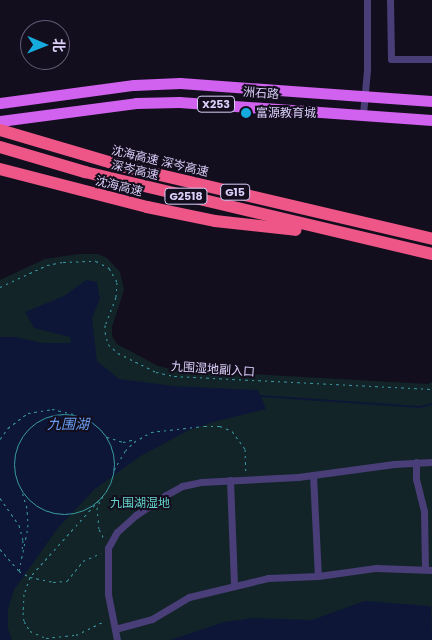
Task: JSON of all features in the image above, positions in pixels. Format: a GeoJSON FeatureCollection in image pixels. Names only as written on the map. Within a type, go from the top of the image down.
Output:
{"type":"FeatureCollection","features":[{"type":"Feature","properties":{"kind":"highway","name":"沈海高速 深岑高速"},"geometry":{"type":"LineString","coordinates":[[0,130],[126,167],[432,239]]}},
{"type":"Feature","properties":{"kind":"highway","name":"深岑高速"},"geometry":{"type":"LineString","coordinates":[[0,147],[85,172],[353,236]]}},
{"type":"Feature","properties":{"kind":"highway","name":"沈海高速"},"geometry":{"type":"LineString","coordinates":[[0,169],[147,207],[215,220],[353,236]]}},
{"type":"Feature","properties":{"kind":"highway"},"geometry":{"type":"LineString","coordinates":[[353,236],[432,254]]}},
{"type":"Feature","properties":{"kind":"main road","name":"洲石路"},"geometry":{"type":"LineString","coordinates":[[0,103],[134,85],[180,83],[432,101]]}},
{"type":"Feature","properties":{"kind":"main road","name":"洲石路"},"geometry":{"type":"LineString","coordinates":[[0,121],[136,103],[180,102],[432,120]]}},
{"type":"Feature","properties":{"kind":"street"},"geometry":{"type":"LineString","coordinates":[[363,114],[367,60],[367,0]]}},
{"type":"Feature","properties":{"kind":"street"},"geometry":{"type":"LineString","coordinates":[[390,0],[391,59],[432,59]]}},
{"type":"Feature","properties":{"kind":"street"},"geometry":{"type":"LineString","coordinates":[[117,640],[112,616],[107,567],[108,548],[117,532],[136,515],[166,495],[182,486],[201,482],[313,475],[416,462],[432,462]]}},
{"type":"Feature","properties":{"kind":"street"},"geometry":{"type":"LineString","coordinates":[[115,629],[152,619],[189,597],[268,578],[318,576],[376,568],[428,570],[424,511],[416,479],[416,462]]}},
{"type":"Feature","properties":{"kind":"street"},"geometry":{"type":"LineString","coordinates":[[313,475],[318,576]]}},
{"type":"Feature","properties":{"kind":"street"},"geometry":{"type":"LineString","coordinates":[[230,480],[234,586]]}},
{"type":"Feature","properties":{"kind":"path","name":"九围湿地副入口"},"geometry":{"type":"LineString","coordinates":[[0,287],[47,265],[80,260],[96,261],[109,268],[116,282],[116,297],[105,325],[108,344],[118,353],[156,372],[184,376],[432,389]]}},
{"type":"Feature","properties":{"kind":"path"},"geometry":{"type":"LineString","coordinates":[[0,439],[8,428],[28,414],[52,409],[76,415],[98,427],[106,437],[111,447],[113,470]]}},
{"type":"Feature","properties":{"kind":"path"},"geometry":{"type":"LineString","coordinates":[[19,571],[27,536],[28,517],[14,465],[20,439],[38,420],[50,415],[76,415]]}},
{"type":"Feature","properties":{"kind":"path"},"geometry":{"type":"LineString","coordinates":[[106,437],[123,442],[166,429],[220,426],[232,431],[245,449],[246,479]]}},
{"type":"Feature","properties":{"kind":"path"},"geometry":{"type":"LineString","coordinates":[[0,550],[19,571],[30,577],[52,582],[67,581],[83,560],[108,548],[99,529],[97,507],[113,470],[125,451],[140,437]]}},
{"type":"Feature","properties":{"kind":"path"},"geometry":{"type":"LineString","coordinates":[[21,490],[38,507],[62,514],[85,509],[104,494]]}},
{"type":"Feature","properties":{"kind":"path"},"geometry":{"type":"LineString","coordinates":[[104,494],[30,577],[24,594],[23,612],[26,627],[35,635],[46,638],[76,635],[95,627],[112,616]]}},
{"type":"Feature","properties":{"kind":"path"},"geometry":{"type":"LineString","coordinates":[[0,498],[19,525],[23,540],[22,554]]}},
{"type":"Feature","properties":{"kind":"green space","name":"九围湖湿地"},"geometry":{"type":"Polygon","coordinates":[[[80,254],[98,254],[107,258],[120,272],[124,290],[112,327],[112,336],[117,344],[158,366],[175,370],[428,384],[432,382],[432,640],[0,640],[0,280],[45,259],[80,254]]]}},
{"type":"Feature","properties":{"kind":"water","name":"九围湖"},"geometry":{"type":"Polygon","coordinates":[[[86,280],[97,282],[100,299],[92,318],[97,361],[119,379],[174,386],[258,390],[266,409],[213,422],[187,431],[139,457],[95,489],[57,529],[14,590],[8,609],[8,629],[12,640],[0,640],[0,337],[15,337],[43,343],[71,343],[70,337],[34,328],[25,312],[64,296],[86,280]]]}},
{"type":"Feature","properties":{"kind":"water"},"geometry":{"type":"Polygon","coordinates":[[[364,601],[431,606],[432,640],[170,640],[224,622],[253,618],[312,620],[364,601]]]}},
{"type":"Feature","properties":{"kind":"waterway"},"geometry":{"type":"LineString","coordinates":[[260,396],[420,407],[432,404]]}},
{"type":"Feature","properties":{"kind":"place","name":"富源教育城"},"geometry":{"type":"Point","coordinates":[246,113]}}]}
